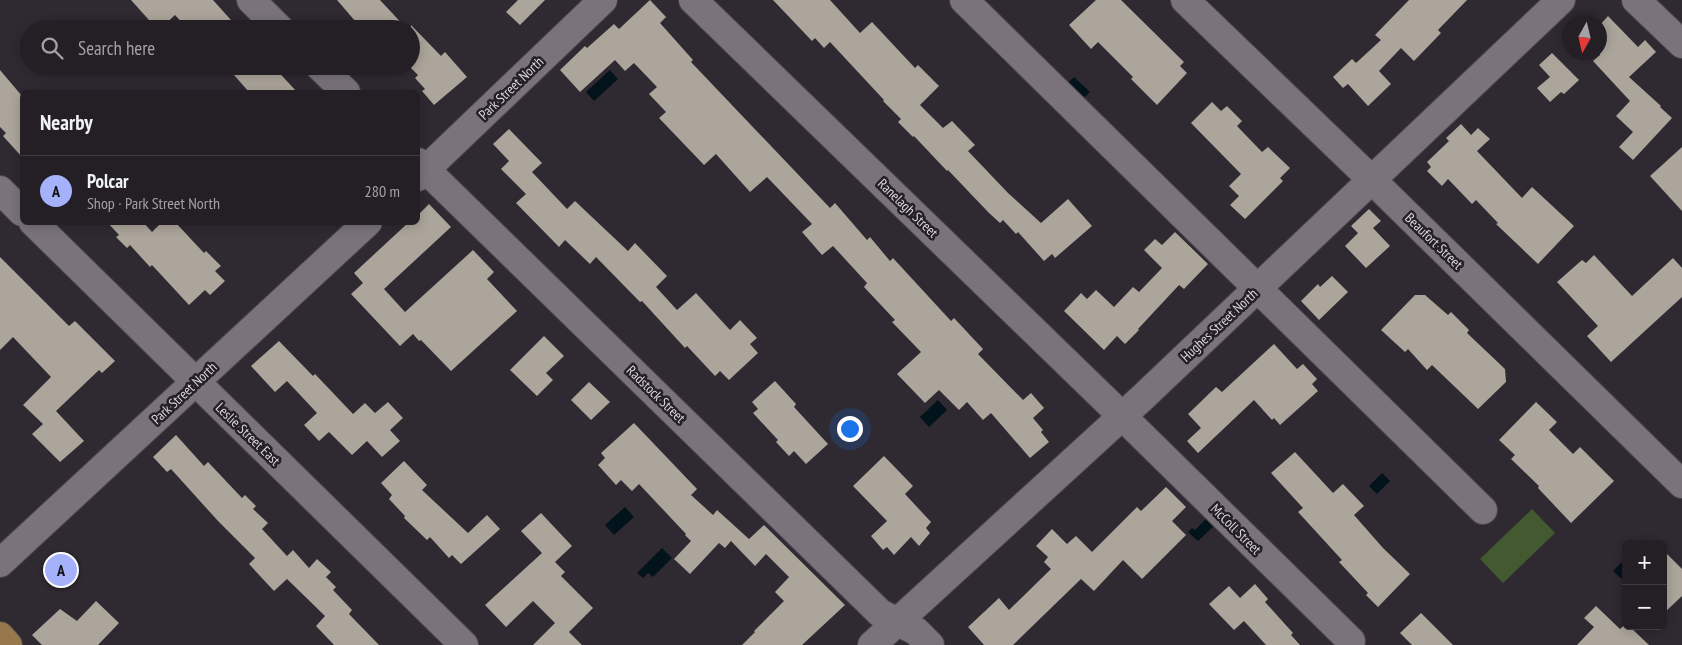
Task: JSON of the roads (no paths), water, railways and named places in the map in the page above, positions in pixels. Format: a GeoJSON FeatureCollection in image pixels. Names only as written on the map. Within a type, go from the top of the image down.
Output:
{"type":"FeatureCollection","features":[{"type":"Feature","properties":{"kind":"main road"},"geometry":{"type":"LineString","coordinates":[[0,636],[8,645]]}},
{"type":"Feature","properties":{"kind":"street"},"geometry":{"type":"LineString","coordinates":[[251,0],[271,20]]}},
{"type":"Feature","properties":{"kind":"street","name":"Park Street North"},"geometry":{"type":"LineString","coordinates":[[420,170],[604,0]]}},
{"type":"Feature","properties":{"kind":"street","name":"Ranelagh Street"},"geometry":{"type":"LineString","coordinates":[[693,0],[1122,416]]}},
{"type":"Feature","properties":{"kind":"street"},"geometry":{"type":"LineString","coordinates":[[964,0],[1483,510]]}},
{"type":"Feature","properties":{"kind":"street","name":"Beaufort Street"},"geometry":{"type":"LineString","coordinates":[[1185,0],[1372,180],[1682,484]]}},
{"type":"Feature","properties":{"kind":"street","name":"Hughes Street North"},"geometry":{"type":"LineString","coordinates":[[872,645],[1258,289],[1562,0]]}},
{"type":"Feature","properties":{"kind":"street"},"geometry":{"type":"LineString","coordinates":[[1636,0],[1682,44]]}},
{"type":"Feature","properties":{"kind":"street"},"geometry":{"type":"LineString","coordinates":[[328,75],[344,90]]}},
{"type":"Feature","properties":{"kind":"street","name":"Radstock Street"},"geometry":{"type":"LineString","coordinates":[[420,170],[876,609],[916,631],[930,645]]}},
{"type":"Feature","properties":{"kind":"street"},"geometry":{"type":"LineString","coordinates":[[0,190],[20,210]]}},
{"type":"Feature","properties":{"kind":"street","name":"Leslie Street East"},"geometry":{"type":"LineString","coordinates":[[36,225],[464,645]]}},
{"type":"Feature","properties":{"kind":"street","name":"Park Street North"},"geometry":{"type":"LineString","coordinates":[[1,562],[365,225]]}},
{"type":"Feature","properties":{"kind":"street","name":"McColl Street"},"geometry":{"type":"LineString","coordinates":[[1122,416],[1351,641]]}},
{"type":"Feature","properties":{"kind":"water"},"geometry":{"type":"Polygon","coordinates":[[[610,70],[618,79],[594,101],[586,92],[610,70]]]}},
{"type":"Feature","properties":{"kind":"water"},"geometry":{"type":"Polygon","coordinates":[[[1074,77],[1090,92],[1084,98],[1068,83],[1074,77]]]}},
{"type":"Feature","properties":{"kind":"water"},"geometry":{"type":"Polygon","coordinates":[[[938,400],[947,410],[929,427],[920,417],[938,400]]]}},
{"type":"Feature","properties":{"kind":"water"},"geometry":{"type":"Polygon","coordinates":[[[1382,473],[1390,481],[1377,494],[1369,486],[1382,473]]]}},
{"type":"Feature","properties":{"kind":"water"},"geometry":{"type":"Polygon","coordinates":[[[625,507],[634,517],[614,535],[605,525],[625,507]]]}},
{"type":"Feature","properties":{"kind":"water"},"geometry":{"type":"Polygon","coordinates":[[[1207,518],[1214,526],[1198,541],[1188,532],[1192,528],[1195,530],[1207,518]]]}},
{"type":"Feature","properties":{"kind":"water"},"geometry":{"type":"Polygon","coordinates":[[[662,548],[672,558],[653,577],[648,573],[643,578],[637,573],[662,548]]]}},
{"type":"Feature","properties":{"kind":"water"},"geometry":{"type":"Polygon","coordinates":[[[1622,562],[1622,579],[1613,571],[1622,562]]]}},
{"type":"Feature","properties":{"kind":"place","name":"Polcar"},"geometry":{"type":"Point","coordinates":[61,570]}}]}
